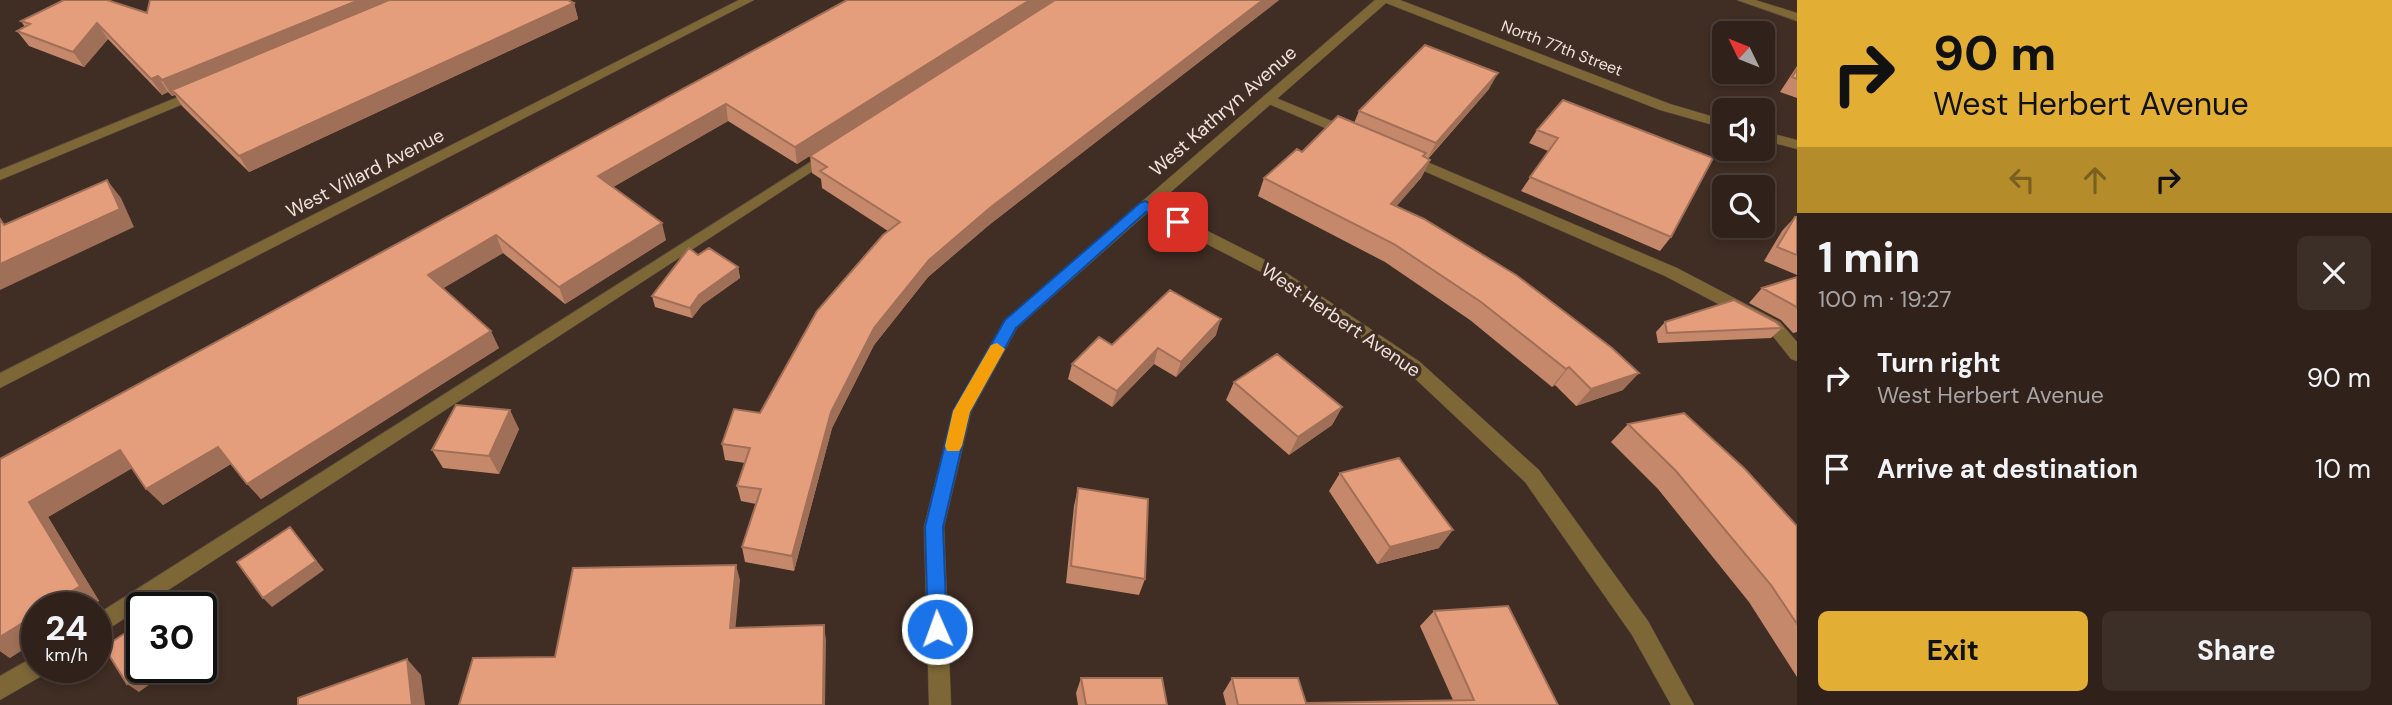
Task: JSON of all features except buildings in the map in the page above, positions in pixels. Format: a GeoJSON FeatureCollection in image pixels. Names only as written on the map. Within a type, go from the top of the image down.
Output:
{"type":"FeatureCollection","features":[{"type":"Feature","properties":{"kind":"street","name":"West Villard Avenue"},"geometry":{"type":"LineString","coordinates":[[0,381],[748,0]]}},
{"type":"Feature","properties":{"kind":"street","name":"West Kathryn Avenue"},"geometry":{"type":"LineString","coordinates":[[940,705],[934,527],[962,411],[1011,324],[1382,0]]}},
{"type":"Feature","properties":{"kind":"street","name":"North 77th Street"},"geometry":{"type":"LineString","coordinates":[[1390,0],[1665,107],[1712,121]]}},
{"type":"Feature","properties":{"kind":"street"},"geometry":{"type":"LineString","coordinates":[[1743,0],[1797,18]]}},
{"type":"Feature","properties":{"kind":"street"},"geometry":{"type":"LineString","coordinates":[[0,175],[216,85]]}},
{"type":"Feature","properties":{"kind":"street"},"geometry":{"type":"LineString","coordinates":[[1269,99],[1364,140]]}},
{"type":"Feature","properties":{"kind":"street"},"geometry":{"type":"LineString","coordinates":[[1775,139],[1797,145]]}},
{"type":"Feature","properties":{"kind":"street"},"geometry":{"type":"LineString","coordinates":[[112,617],[845,144]]}},
{"type":"Feature","properties":{"kind":"street"},"geometry":{"type":"LineString","coordinates":[[1390,151],[1671,272],[1774,326],[1797,354]]}},
{"type":"Feature","properties":{"kind":"street","name":"West Herbert Avenue"},"geometry":{"type":"LineString","coordinates":[[1145,206],[1267,268],[1414,367],[1532,476],[1640,628],[1683,705]]}},
{"type":"Feature","properties":{"kind":"street"},"geometry":{"type":"LineString","coordinates":[[0,689],[21,676]]}},
{"type":"Feature","properties":{"kind":"slow traffic"},"geometry":{"type":"LineString","coordinates":[[953,446],[962,411],[997,349]]}},
{"type":"Feature","properties":{"kind":"route"},"geometry":{"type":"LineString","coordinates":[[937,629],[934,527],[962,411],[1011,324],[1145,206],[1178,222]]}}]}
